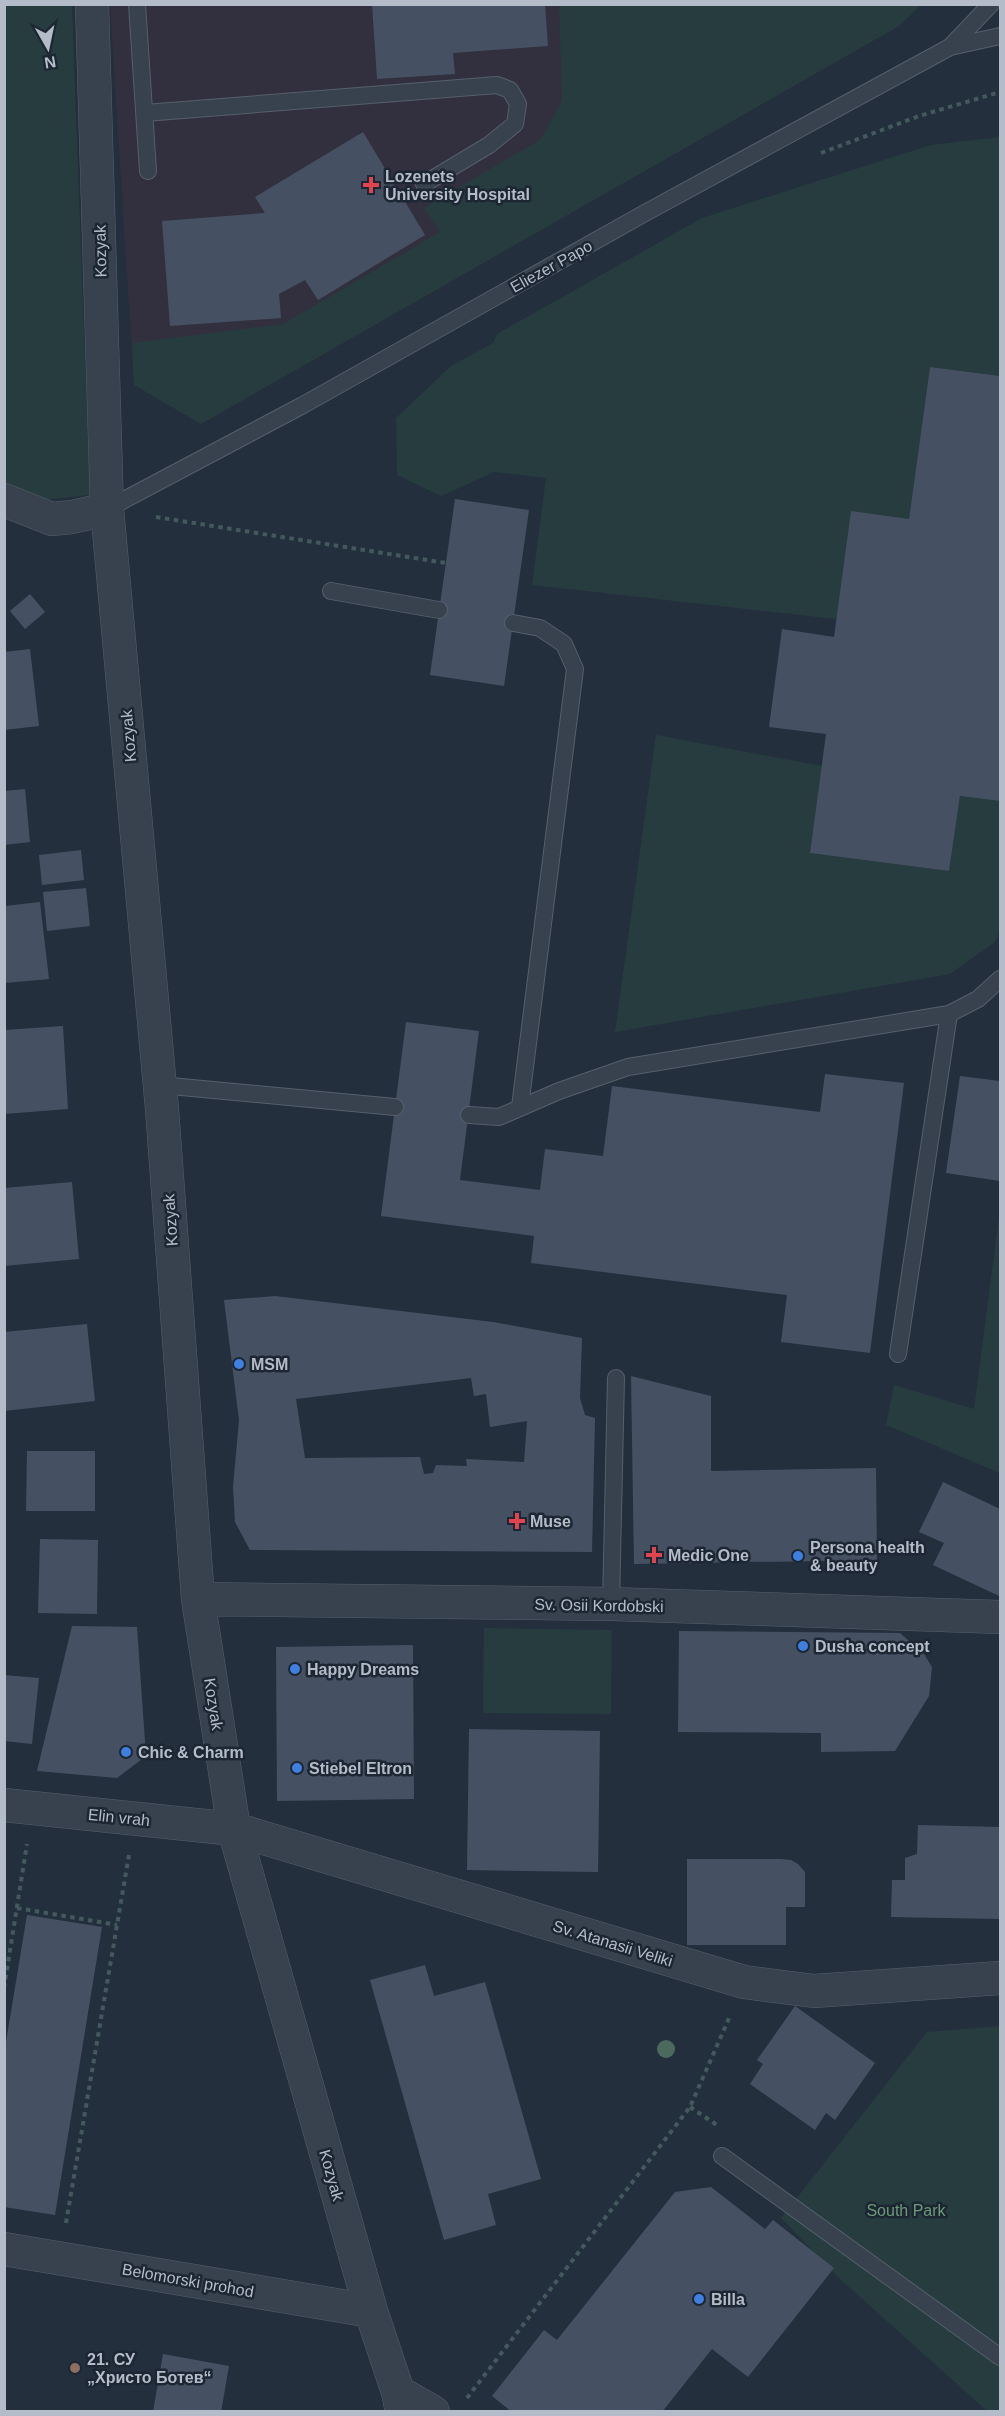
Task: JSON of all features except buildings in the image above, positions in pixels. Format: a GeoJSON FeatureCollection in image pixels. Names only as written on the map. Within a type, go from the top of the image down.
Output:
{"type":"FeatureCollection","features":[{"type":"Feature","properties":{"kind":"street","name":"Kozyak"},"geometry":{"type":"LineString","coordinates":[[92,4],[107,509],[160,1085],[198,1599],[234,1829],[371,2311],[400,2402]]}},
{"type":"Feature","properties":{"kind":"street"},"geometry":{"type":"LineString","coordinates":[[4,500],[52,519],[107,509]]}},
{"type":"Feature","properties":{"kind":"street","name":"Sv. Osii Kordobski"},"geometry":{"type":"LineString","coordinates":[[198,1599],[611,1604],[1000,1617]]}},
{"type":"Feature","properties":{"kind":"street","name":"Elin vrah"},"geometry":{"type":"LineString","coordinates":[[19,1806],[234,1829]]}},
{"type":"Feature","properties":{"kind":"street","name":"Sv. Atanasii Veliki"},"geometry":{"type":"LineString","coordinates":[[234,1829],[744,1982],[814,1991],[1000,1977]]}},
{"type":"Feature","properties":{"kind":"street","name":"Belomorski prohod"},"geometry":{"type":"LineString","coordinates":[[4,2249],[371,2311]]}},
{"type":"Feature","properties":{"kind":"street"},"geometry":{"type":"LineString","coordinates":[[400,2402],[434,2412]]}},
{"type":"Feature","properties":{"kind":"lane"},"geometry":{"type":"LineString","coordinates":[[137,4],[148,171]]}},
{"type":"Feature","properties":{"kind":"lane"},"geometry":{"type":"LineString","coordinates":[[950,47],[991,4]]}},
{"type":"Feature","properties":{"kind":"lane","name":"Eliezer Papo"},"geometry":{"type":"LineString","coordinates":[[107,509],[303,405],[634,219],[950,47],[1000,36]]}},
{"type":"Feature","properties":{"kind":"lane"},"geometry":{"type":"LineString","coordinates":[[144,113],[496,85],[510,90],[518,104],[515,124],[489,145],[424,184]]}},
{"type":"Feature","properties":{"kind":"lane"},"geometry":{"type":"LineString","coordinates":[[331,591],[439,610]]}},
{"type":"Feature","properties":{"kind":"lane"},"geometry":{"type":"LineString","coordinates":[[513,623],[540,628],[564,644],[575,669],[519,1107]]}},
{"type":"Feature","properties":{"kind":"lane"},"geometry":{"type":"LineString","coordinates":[[469,1115],[499,1117],[560,1090],[628,1067],[949,1014],[978,999],[1000,979]]}},
{"type":"Feature","properties":{"kind":"lane"},"geometry":{"type":"LineString","coordinates":[[898,1354],[949,1014]]}},
{"type":"Feature","properties":{"kind":"lane"},"geometry":{"type":"LineString","coordinates":[[160,1085],[395,1107]]}},
{"type":"Feature","properties":{"kind":"lane"},"geometry":{"type":"LineString","coordinates":[[611,1604],[616,1378]]}},
{"type":"Feature","properties":{"kind":"lane"},"geometry":{"type":"LineString","coordinates":[[722,2156],[1000,2357]]}},
{"type":"Feature","properties":{"kind":"path"},"geometry":{"type":"LineString","coordinates":[[107,509],[446,562]]}},
{"type":"Feature","properties":{"kind":"path"},"geometry":{"type":"LineString","coordinates":[[4,1988],[17,1908],[19,1806]]}},
{"type":"Feature","properties":{"kind":"path"},"geometry":{"type":"LineString","coordinates":[[68,2214],[123,1887]]}},
{"type":"Feature","properties":{"kind":"path"},"geometry":{"type":"LineString","coordinates":[[17,1908],[117,1925]]}},
{"type":"Feature","properties":{"kind":"path"},"geometry":{"type":"LineString","coordinates":[[477,2385],[690,2107],[744,1982]]}},
{"type":"Feature","properties":{"kind":"shaded area","name":"Lozenets University Hospital"},"geometry":{"type":"Polygon","coordinates":[[[110,5],[921,5],[899,26],[201,424],[134,385],[110,5]]]}},
{"type":"Feature","properties":{"kind":"green space"},"geometry":{"type":"Polygon","coordinates":[[[5,5],[72,5],[90,495],[5,504],[5,5]]]}},
{"type":"Feature","properties":{"kind":"green space"},"geometry":{"type":"Polygon","coordinates":[[[559,5],[921,5],[899,26],[201,424],[134,385],[132,343],[283,324],[440,232],[424,208],[541,139],[562,100],[559,5]]]}},
{"type":"Feature","properties":{"kind":"green space"},"geometry":{"type":"Polygon","coordinates":[[[1000,137],[1000,376],[930,367],[909,519],[836,619],[532,585],[546,478],[494,472],[441,496],[397,475],[396,418],[451,366],[493,343],[497,334],[702,218],[931,145],[1000,137]]]}},
{"type":"Feature","properties":{"kind":"green space"},"geometry":{"type":"Polygon","coordinates":[[[656,735],[822,766],[810,853],[949,871],[960,796],[1000,801],[1000,931],[995,942],[950,974],[615,1032],[656,735]]]}},
{"type":"Feature","properties":{"kind":"green space"},"geometry":{"type":"Polygon","coordinates":[[[1000,1210],[1000,1473],[886,1425],[894,1385],[974,1409],[1000,1210]]]}},
{"type":"Feature","properties":{"kind":"green space"},"geometry":{"type":"Polygon","coordinates":[[[484,1628],[612,1630],[611,1714],[483,1713],[484,1628]]]}},
{"type":"Feature","properties":{"kind":"green space","name":"South Park"},"geometry":{"type":"Polygon","coordinates":[[[1000,2026],[1000,2411],[987,2411],[840,2279],[781,2218],[927,2032],[1000,2026]]]}},
{"type":"Feature","properties":{"kind":"place","name":"Lozenets University Hospital"},"geometry":{"type":"Point","coordinates":[371,185]}},
{"type":"Feature","properties":{"kind":"place","name":"MSM"},"geometry":{"type":"Point","coordinates":[239,1364]}},
{"type":"Feature","properties":{"kind":"place","name":"Muse"},"geometry":{"type":"Point","coordinates":[517,1521]}},
{"type":"Feature","properties":{"kind":"place","name":"Medic One"},"geometry":{"type":"Point","coordinates":[654,1555]}},
{"type":"Feature","properties":{"kind":"place","name":"Persona health & beauty"},"geometry":{"type":"Point","coordinates":[798,1556]}},
{"type":"Feature","properties":{"kind":"place","name":"Dusha concept"},"geometry":{"type":"Point","coordinates":[803,1646]}},
{"type":"Feature","properties":{"kind":"place","name":"Happy Dreams"},"geometry":{"type":"Point","coordinates":[295,1669]}},
{"type":"Feature","properties":{"kind":"place","name":"Chic & Charm"},"geometry":{"type":"Point","coordinates":[126,1752]}},
{"type":"Feature","properties":{"kind":"place","name":"Stiebel Eltron"},"geometry":{"type":"Point","coordinates":[297,1768]}},
{"type":"Feature","properties":{"kind":"place","name":"Billa"},"geometry":{"type":"Point","coordinates":[699,2299]}},
{"type":"Feature","properties":{"kind":"place","name":"21. СУ „Христо Ботев“"},"geometry":{"type":"Point","coordinates":[75,2368]}}]}
